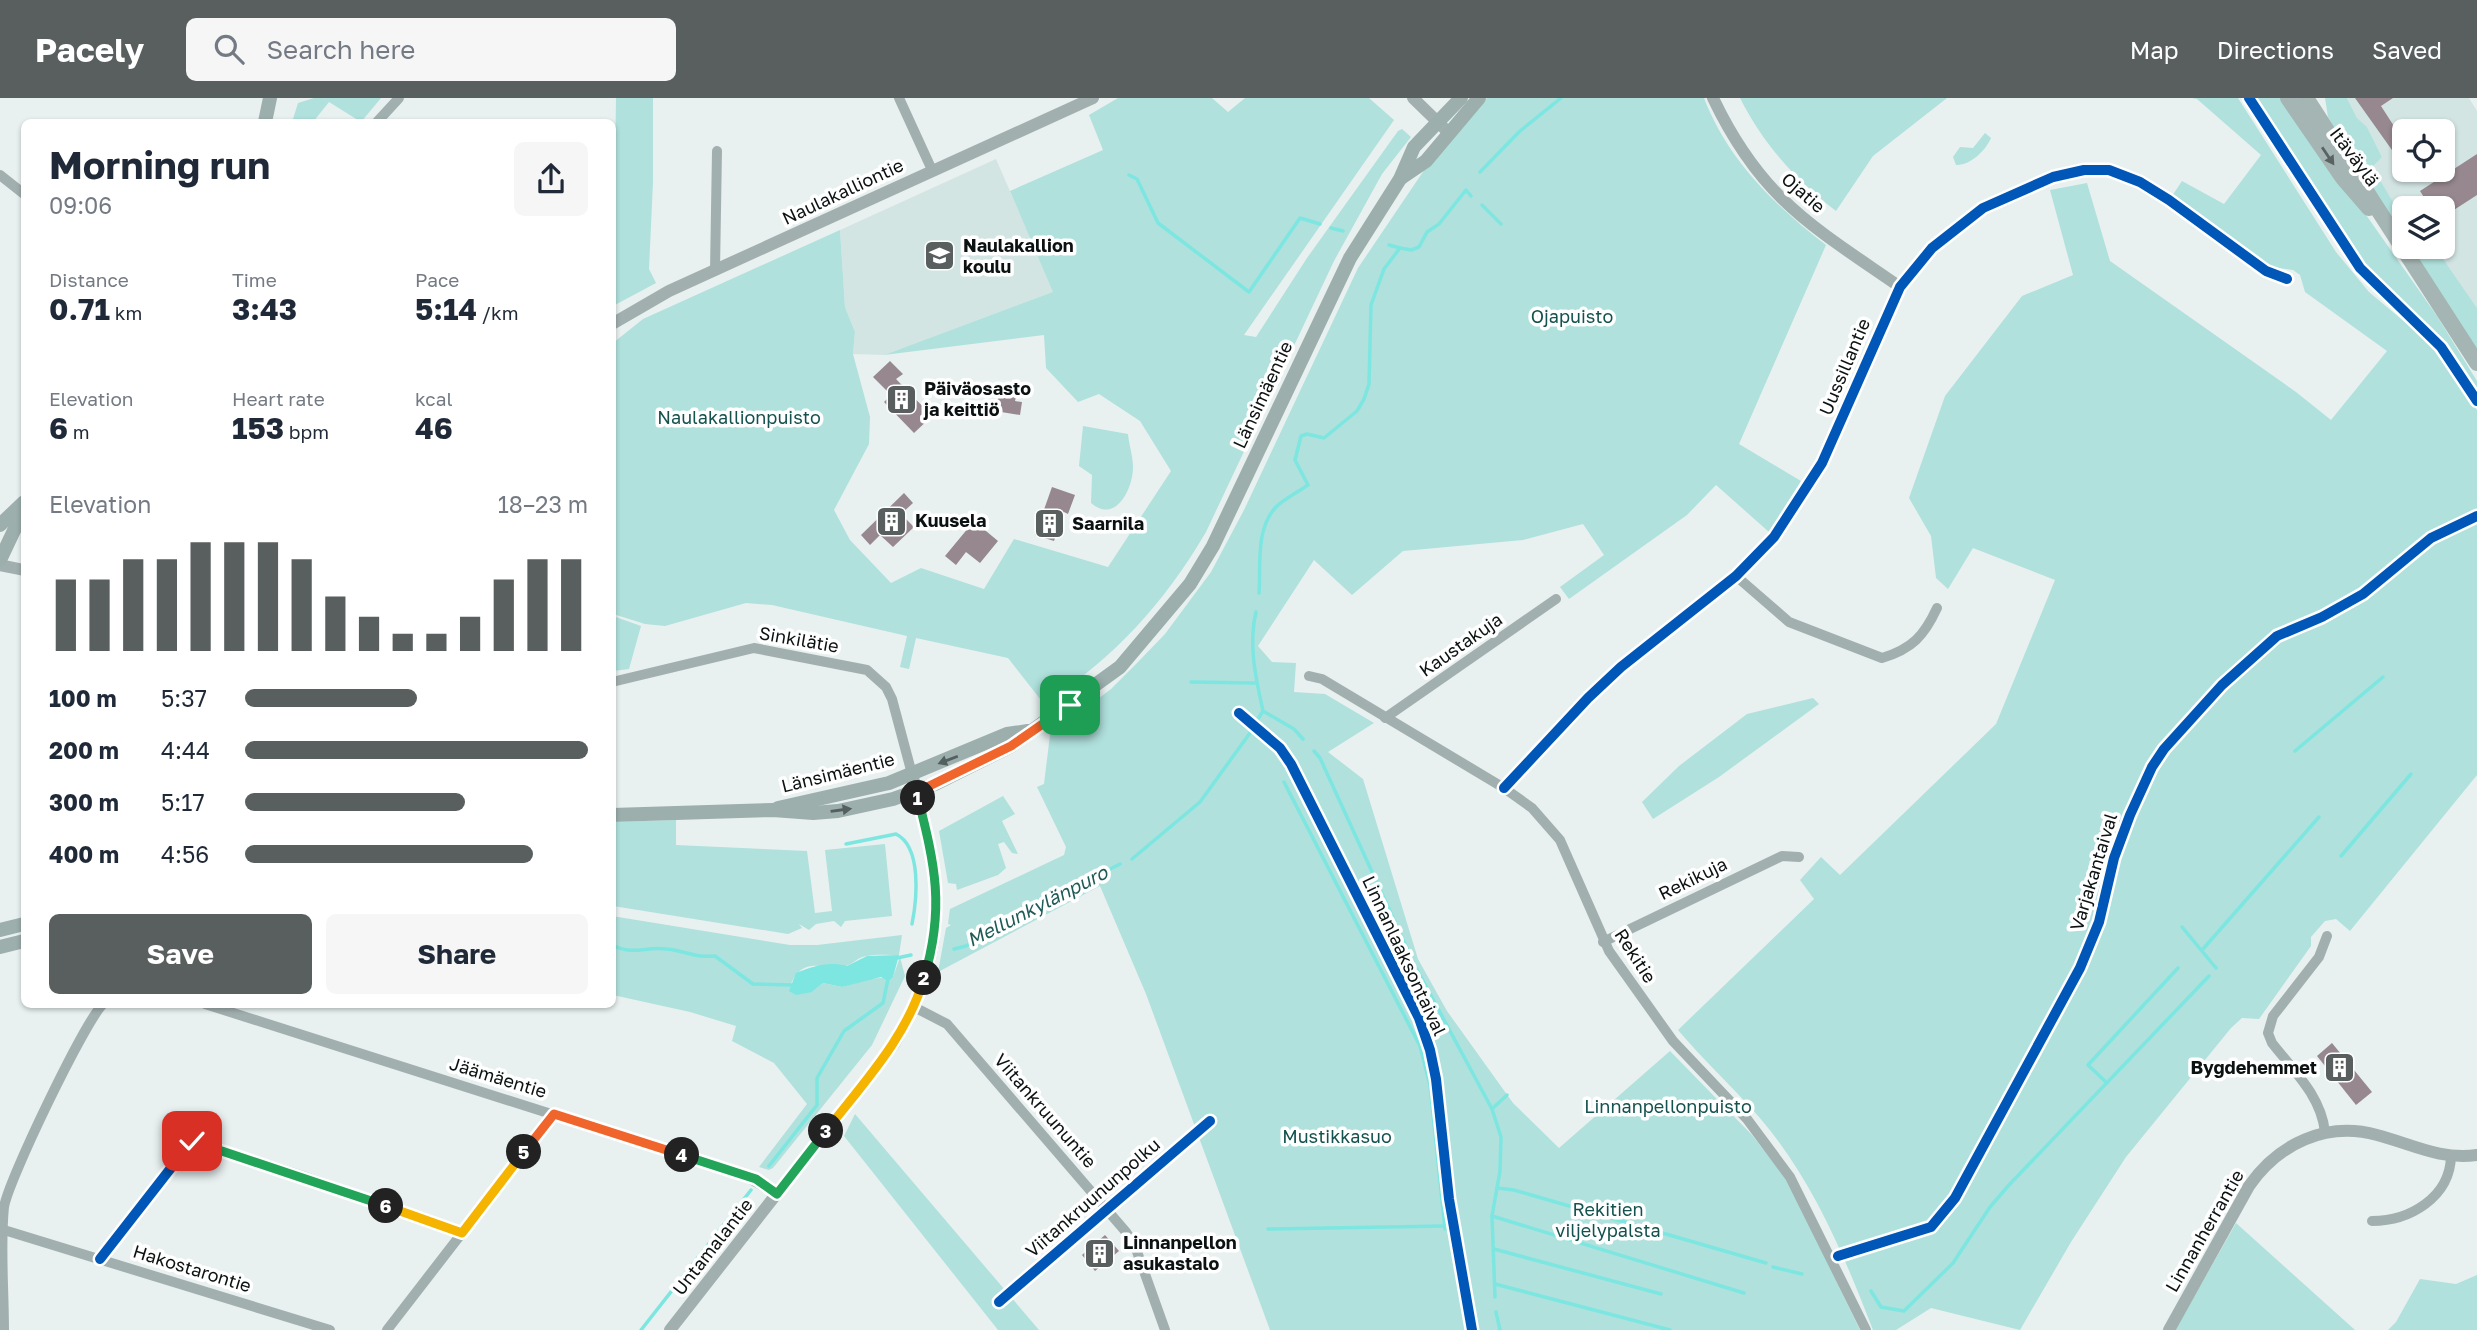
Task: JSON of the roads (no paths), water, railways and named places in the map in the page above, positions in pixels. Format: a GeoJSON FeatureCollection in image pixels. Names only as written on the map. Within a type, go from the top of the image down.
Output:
{"type":"FeatureCollection","features":[{"type":"Feature","properties":{"kind":"main road"},"geometry":{"type":"LineString","coordinates":[[266,119],[270,98]]}},
{"type":"Feature","properties":{"kind":"main road","name":"Länsimäentie"},"geometry":{"type":"LineString","coordinates":[[616,815],[773,810],[803,813],[838,811],[917,792],[1011,746],[1090,690],[1114,661],[1157,625],[1190,584],[1213,546],[1350,258],[1400,179],[1414,147],[1461,98]]}},
{"type":"Feature","properties":{"kind":"main road","name":"Länsimäentie"},"geometry":{"type":"LineString","coordinates":[[1400,179],[1426,161],[1479,98]]}},
{"type":"Feature","properties":{"kind":"main road","name":"Itäväylä"},"geometry":{"type":"LineString","coordinates":[[2288,98],[2343,178],[2392,234]]}},
{"type":"Feature","properties":{"kind":"main road","name":"Itäväylä"},"geometry":{"type":"LineString","coordinates":[[2306,98],[2392,233]]}},
{"type":"Feature","properties":{"kind":"main road","name":"Itäväylä"},"geometry":{"type":"LineString","coordinates":[[2409,259],[2477,363]]}},
{"type":"Feature","properties":{"kind":"main road"},"geometry":{"type":"LineString","coordinates":[[0,525],[21,505]]}},
{"type":"Feature","properties":{"kind":"main road"},"geometry":{"type":"LineString","coordinates":[[0,562],[21,511]]}},
{"type":"Feature","properties":{"kind":"main road","name":"Länsimäentie"},"geometry":{"type":"LineString","coordinates":[[773,810],[864,789],[912,774],[1007,734],[1030,730]]}},
{"type":"Feature","properties":{"kind":"main road"},"geometry":{"type":"LineString","coordinates":[[0,930],[21,925]]}},
{"type":"Feature","properties":{"kind":"main road"},"geometry":{"type":"LineString","coordinates":[[0,947],[21,942]]}},
{"type":"Feature","properties":{"kind":"street"},"geometry":{"type":"LineString","coordinates":[[380,119],[399,98]]}},
{"type":"Feature","properties":{"kind":"street"},"geometry":{"type":"LineString","coordinates":[[899,98],[932,170]]}},
{"type":"Feature","properties":{"kind":"street","name":"Naulakalliontie"},"geometry":{"type":"LineString","coordinates":[[616,321],[647,302],[1073,102],[1093,98]]}},
{"type":"Feature","properties":{"kind":"street"},"geometry":{"type":"LineString","coordinates":[[1413,98],[1449,133]]}},
{"type":"Feature","properties":{"kind":"street","name":"Ojatie"},"geometry":{"type":"LineString","coordinates":[[1713,98],[1740,149],[1778,198],[1797,215],[1900,287]]}},
{"type":"Feature","properties":{"kind":"street"},"geometry":{"type":"LineString","coordinates":[[715,270],[717,151]]}},
{"type":"Feature","properties":{"kind":"street","name":"Uussillantie"},"geometry":{"type":"LineString","coordinates":[[1504,788],[1604,682],[1736,576],[1786,522],[1822,463],[1900,287],[1932,248],[1983,208],[2053,177],[2100,169],[2124,174],[2140,182],[2266,271],[2287,279]]}},
{"type":"Feature","properties":{"kind":"street"},"geometry":{"type":"LineString","coordinates":[[0,175],[21,192]]}},
{"type":"Feature","properties":{"kind":"street"},"geometry":{"type":"LineString","coordinates":[[0,562],[21,569]]}},
{"type":"Feature","properties":{"kind":"street"},"geometry":{"type":"LineString","coordinates":[[1736,576],[1789,622],[1882,658],[1917,642],[1926,632],[1937,608]]}},
{"type":"Feature","properties":{"kind":"street","name":"Kaustakuja"},"geometry":{"type":"LineString","coordinates":[[1385,718],[1556,599]]}},
{"type":"Feature","properties":{"kind":"street","name":"Sinkilätie"},"geometry":{"type":"LineString","coordinates":[[616,681],[754,648],[867,670],[886,687],[892,699],[912,774]]}},
{"type":"Feature","properties":{"kind":"street","name":"Rekitie"},"geometry":{"type":"LineString","coordinates":[[1309,676],[1322,679],[1532,807],[1560,840],[1603,942],[1668,1035],[1747,1119],[1790,1177],[1866,1330]]}},
{"type":"Feature","properties":{"kind":"street","name":"Untamalantie"},"geometry":{"type":"LineString","coordinates":[[670,1330],[894,1044],[914,1007],[931,956],[937,897],[933,852],[912,774]]}},
{"type":"Feature","properties":{"kind":"street","name":"Rekikuja"},"geometry":{"type":"LineString","coordinates":[[1603,942],[1782,856],[1799,857]]}},
{"type":"Feature","properties":{"kind":"street"},"geometry":{"type":"LineString","coordinates":[[2325,1132],[2322,1112],[2314,1095],[2272,1043],[2268,1033],[2273,1016],[2319,957],[2327,936]]}},
{"type":"Feature","properties":{"kind":"street","name":"Viitankruununtie"},"geometry":{"type":"LineString","coordinates":[[914,1007],[947,1024],[1126,1232],[1135,1246],[1166,1330]]}},
{"type":"Feature","properties":{"kind":"street"},"geometry":{"type":"LineString","coordinates":[[4,1330],[4,1206],[13,1181],[81,1038],[100,1008]]}},
{"type":"Feature","properties":{"kind":"street","name":"Jäämäentie"},"geometry":{"type":"LineString","coordinates":[[218,1008],[743,1175],[777,1194]]}},
{"type":"Feature","properties":{"kind":"street"},"geometry":{"type":"LineString","coordinates":[[387,1330],[554,1114]]}},
{"type":"Feature","properties":{"kind":"street"},"geometry":{"type":"LineString","coordinates":[[211,1116],[192,1141],[303,1176],[462,1233]]}},
{"type":"Feature","properties":{"kind":"street","name":"Linnanherrantie"},"geometry":{"type":"LineString","coordinates":[[2169,1330],[2256,1175],[2280,1152],[2325,1132],[2373,1134],[2427,1153],[2477,1155]]}},
{"type":"Feature","properties":{"kind":"street"},"geometry":{"type":"LineString","coordinates":[[2372,1221],[2391,1221],[2422,1209],[2447,1177],[2451,1156]]}},
{"type":"Feature","properties":{"kind":"street","name":"Hakostarontie"},"geometry":{"type":"LineString","coordinates":[[4,1230],[330,1330]]}},
{"type":"Feature","properties":{"kind":"water"},"geometry":{"type":"Polygon","coordinates":[[[899,955],[893,977],[888,981],[881,977],[842,987],[823,983],[812,992],[796,995],[789,991],[796,973],[809,968],[827,964],[847,966],[867,956],[899,955]]]}},
{"type":"Feature","properties":{"kind":"waterway","name":"Mellunkylänpuro"},"geometry":{"type":"LineString","coordinates":[[1480,172],[1520,131],[1561,98]]}},
{"type":"Feature","properties":{"kind":"waterway"},"geometry":{"type":"LineString","coordinates":[[1129,175],[1137,179],[1158,223],[1249,292],[1300,218],[1320,224]]}},
{"type":"Feature","properties":{"kind":"waterway","name":"Mellunkylänpuro"},"geometry":{"type":"LineString","coordinates":[[1259,593],[1260,548],[1269,516],[1287,498],[1308,485],[1295,460],[1301,436],[1307,434],[1324,438],[1357,411],[1364,399],[1369,384],[1371,305],[1384,269],[1400,248],[1411,250],[1419,247],[1427,232],[1439,224],[1466,190],[1471,196]]}},
{"type":"Feature","properties":{"kind":"waterway"},"geometry":{"type":"LineString","coordinates":[[1482,205],[1501,224]]}},
{"type":"Feature","properties":{"kind":"waterway"},"geometry":{"type":"LineString","coordinates":[[1331,228],[1343,231]]}},
{"type":"Feature","properties":{"kind":"waterway"},"geometry":{"type":"LineString","coordinates":[[1389,245],[1400,248]]}},
{"type":"Feature","properties":{"kind":"waterway","name":"Mellunkylänpuro"},"geometry":{"type":"LineString","coordinates":[[1256,612],[1253,649],[1263,711],[1258,719]]}},
{"type":"Feature","properties":{"kind":"waterway"},"geometry":{"type":"LineString","coordinates":[[2295,751],[2383,677]]}},
{"type":"Feature","properties":{"kind":"waterway"},"geometry":{"type":"LineString","coordinates":[[1191,682],[1255,683]]}},
{"type":"Feature","properties":{"kind":"waterway"},"geometry":{"type":"LineString","coordinates":[[1263,711],[1294,729],[1303,739]]}},
{"type":"Feature","properties":{"kind":"waterway","name":"Mellunkylänpuro"},"geometry":{"type":"LineString","coordinates":[[1132,859],[1200,802],[1250,733]]}},
{"type":"Feature","properties":{"kind":"waterway"},"geometry":{"type":"LineString","coordinates":[[1314,751],[1320,758],[1415,966],[1492,1109],[1501,1137],[1500,1171],[1492,1216],[1495,1297]]}},
{"type":"Feature","properties":{"kind":"waterway"},"geometry":{"type":"LineString","coordinates":[[2341,856],[2411,774]]}},
{"type":"Feature","properties":{"kind":"waterway"},"geometry":{"type":"LineString","coordinates":[[1284,782],[1420,1046],[1430,1085],[1445,1229]]}},
{"type":"Feature","properties":{"kind":"waterway"},"geometry":{"type":"LineString","coordinates":[[2203,949],[2319,817]]}},
{"type":"Feature","properties":{"kind":"waterway"},"geometry":{"type":"LineString","coordinates":[[846,844],[896,834],[904,841],[910,850],[916,874],[912,924]]}},
{"type":"Feature","properties":{"kind":"waterway","name":"Mellunkylänpuro"},"geometry":{"type":"LineString","coordinates":[[954,949],[966,946],[1003,923],[1120,864]]}},
{"type":"Feature","properties":{"kind":"waterway"},"geometry":{"type":"LineString","coordinates":[[2182,927],[2216,968]]}},
{"type":"Feature","properties":{"kind":"waterway","name":"Mellunkylänpuro"},"geometry":{"type":"LineString","coordinates":[[616,946],[627,950],[659,948],[715,956],[753,984],[793,985]]}},
{"type":"Feature","properties":{"kind":"waterway","name":"Mellunkylänpuro"},"geometry":{"type":"LineString","coordinates":[[897,958],[911,955]]}},
{"type":"Feature","properties":{"kind":"waterway"},"geometry":{"type":"LineString","coordinates":[[2107,1083],[2088,1065],[2178,968]]}},
{"type":"Feature","properties":{"kind":"waterway"},"geometry":{"type":"LineString","coordinates":[[1871,1291],[1881,1307],[1904,1311],[1953,1263],[1990,1207],[2009,1185],[2209,976]]}},
{"type":"Feature","properties":{"kind":"waterway"},"geometry":{"type":"LineString","coordinates":[[769,1166],[817,1105],[817,1078],[844,1031],[883,1003],[888,979]]}},
{"type":"Feature","properties":{"kind":"waterway"},"geometry":{"type":"LineString","coordinates":[[1493,1108],[1507,1095]]}},
{"type":"Feature","properties":{"kind":"waterway"},"geometry":{"type":"LineString","coordinates":[[1497,1188],[1514,1190],[1766,1263]]}},
{"type":"Feature","properties":{"kind":"waterway"},"geometry":{"type":"LineString","coordinates":[[641,1330],[751,1190]]}},
{"type":"Feature","properties":{"kind":"waterway"},"geometry":{"type":"LineString","coordinates":[[1492,1216],[1744,1293]]}},
{"type":"Feature","properties":{"kind":"waterway"},"geometry":{"type":"LineString","coordinates":[[1268,1229],[1445,1226]]}},
{"type":"Feature","properties":{"kind":"waterway"},"geometry":{"type":"LineString","coordinates":[[1494,1249],[1661,1294]]}},
{"type":"Feature","properties":{"kind":"waterway"},"geometry":{"type":"LineString","coordinates":[[1773,1267],[1802,1274]]}},
{"type":"Feature","properties":{"kind":"waterway"},"geometry":{"type":"LineString","coordinates":[[1495,1284],[1670,1330]]}},
{"type":"Feature","properties":{"kind":"waterway"},"geometry":{"type":"LineString","coordinates":[[1496,1312],[1500,1330]]}},
{"type":"Feature","properties":{"kind":"place","name":"Naulakallion koulu"},"geometry":{"type":"Point","coordinates":[940,256]}},
{"type":"Feature","properties":{"kind":"place","name":"Päiväosasto ja keittiö"},"geometry":{"type":"Point","coordinates":[901,399]}},
{"type":"Feature","properties":{"kind":"place","name":"Kuusela"},"geometry":{"type":"Point","coordinates":[892,521]}},
{"type":"Feature","properties":{"kind":"place","name":"Saarnila"},"geometry":{"type":"Point","coordinates":[1049,524]}},
{"type":"Feature","properties":{"kind":"place","name":"Bygdehemmet"},"geometry":{"type":"Point","coordinates":[2340,1068]}},
{"type":"Feature","properties":{"kind":"place","name":"Linnanpellon asukastalo"},"geometry":{"type":"Point","coordinates":[1100,1253]}},
{"type":"Feature","properties":{"kind":"park label","name":"Ojapuisto"},"geometry":{"type":"Point","coordinates":[1572,317]}},
{"type":"Feature","properties":{"kind":"park label","name":"Naulakallionpuisto"},"geometry":{"type":"Point","coordinates":[739,418]}},
{"type":"Feature","properties":{"kind":"park label","name":"Linnanpellonpuisto"},"geometry":{"type":"Point","coordinates":[1668,1107]}},
{"type":"Feature","properties":{"kind":"park label","name":"Mustikkasuo"},"geometry":{"type":"Point","coordinates":[1337,1137]}},
{"type":"Feature","properties":{"kind":"park label","name":"Rekitien viljelypalsta"},"geometry":{"type":"Point","coordinates":[1608,1220]}}]}
